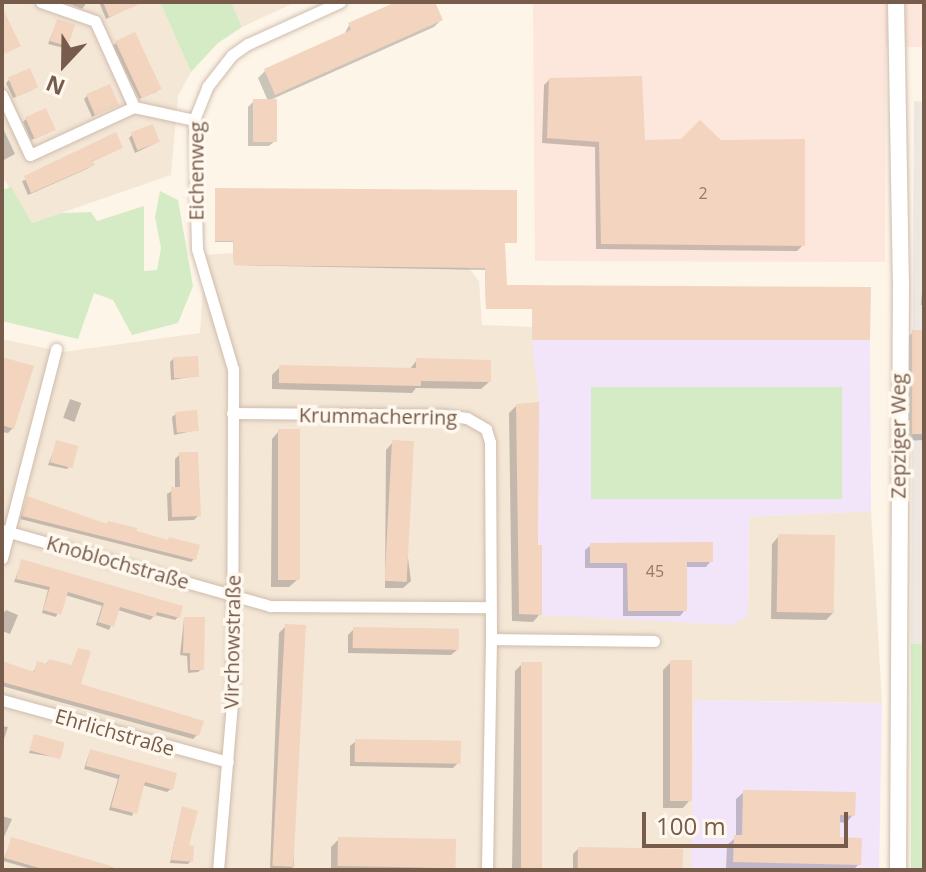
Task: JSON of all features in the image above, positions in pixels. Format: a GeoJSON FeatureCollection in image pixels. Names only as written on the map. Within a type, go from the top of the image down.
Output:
{"type":"FeatureCollection","features":[{"type":"Feature","properties":{"kind":"street"},"geometry":{"type":"LineString","coordinates":[[41,2],[95,21],[134,107]]}},
{"type":"Feature","properties":{"kind":"street","name":"Zepziger Weg"},"geometry":{"type":"LineString","coordinates":[[896,2],[895,129],[901,281],[898,870]]}},
{"type":"Feature","properties":{"kind":"street","name":"Eichenweg"},"geometry":{"type":"LineString","coordinates":[[232,413],[231,358],[196,238],[194,120],[207,87],[232,55],[248,44],[335,3]]}},
{"type":"Feature","properties":{"kind":"street"},"geometry":{"type":"LineString","coordinates":[[2,95],[30,155],[134,107],[194,120]]}},
{"type":"Feature","properties":{"kind":"street"},"geometry":{"type":"LineString","coordinates":[[2,558],[6,531],[56,349]]}},
{"type":"Feature","properties":{"kind":"street","name":"Virchowstraße"},"geometry":{"type":"LineString","coordinates":[[218,870],[228,762],[234,597],[232,413]]}},
{"type":"Feature","properties":{"kind":"street","name":"Krummacherring"},"geometry":{"type":"LineString","coordinates":[[232,413],[443,415],[467,418],[486,429],[490,442],[491,639],[487,870]]}},
{"type":"Feature","properties":{"kind":"street","name":"Knoblochstraße"},"geometry":{"type":"LineString","coordinates":[[6,531],[234,597]]}},
{"type":"Feature","properties":{"kind":"street"},"geometry":{"type":"LineString","coordinates":[[234,597],[270,606],[489,607]]}},
{"type":"Feature","properties":{"kind":"street"},"geometry":{"type":"LineString","coordinates":[[491,639],[654,641]]}},
{"type":"Feature","properties":{"kind":"street","name":"Ehrlichstraße"},"geometry":{"type":"LineString","coordinates":[[2,700],[228,762]]}},
{"type":"Feature","properties":{"kind":"shaded area"},"geometry":{"type":"Polygon","coordinates":[[[2,2],[160,2],[191,72],[178,96],[171,175],[32,223],[2,176],[2,2]]]}},
{"type":"Feature","properties":{"kind":"shaded area"},"geometry":{"type":"Polygon","coordinates":[[[231,2],[296,2],[242,27],[231,2]]]}},
{"type":"Feature","properties":{"kind":"shaded area"},"geometry":{"type":"Polygon","coordinates":[[[533,2],[924,2],[924,47],[886,47],[885,262],[535,261],[533,2]]]}},
{"type":"Feature","properties":{"kind":"shaded area"},"geometry":{"type":"Polygon","coordinates":[[[914,101],[924,102],[924,644],[911,644],[914,101]]]}},
{"type":"Feature","properties":{"kind":"shaded area"},"geometry":{"type":"Polygon","coordinates":[[[234,253],[234,265],[469,268],[479,281],[482,325],[532,327],[539,402],[538,545],[542,545],[543,615],[748,617],[749,517],[871,511],[882,703],[694,700],[692,870],[2,870],[2,339],[63,352],[200,333],[205,255],[234,253]]]}},
{"type":"Feature","properties":{"kind":"shaded area"},"geometry":{"type":"Polygon","coordinates":[[[532,340],[870,340],[871,511],[749,517],[748,617],[729,625],[542,615],[542,545],[538,545],[539,402],[532,340]]]}},
{"type":"Feature","properties":{"kind":"shaded area"},"geometry":{"type":"Polygon","coordinates":[[[694,700],[882,703],[879,870],[691,870],[694,700]]]}},
{"type":"Feature","properties":{"kind":"green space"},"geometry":{"type":"Polygon","coordinates":[[[160,2],[231,2],[242,27],[218,43],[191,72],[160,2]]]}},
{"type":"Feature","properties":{"kind":"green space"},"geometry":{"type":"Polygon","coordinates":[[[11,187],[32,223],[61,213],[91,212],[97,221],[144,206],[144,271],[157,270],[161,248],[155,217],[160,191],[178,200],[193,286],[178,323],[132,335],[113,300],[94,293],[78,339],[2,321],[2,190],[11,187]]]}},
{"type":"Feature","properties":{"kind":"green space"},"geometry":{"type":"Polygon","coordinates":[[[591,387],[842,387],[842,499],[591,499],[591,387]]]}},
{"type":"Feature","properties":{"kind":"green space"},"geometry":{"type":"Polygon","coordinates":[[[911,644],[924,644],[924,870],[911,870],[911,644]]]}},
{"type":"Feature","properties":{"kind":"building"},"geometry":{"type":"Polygon","coordinates":[[[103,2],[145,2],[109,17],[103,2]]]}},
{"type":"Feature","properties":{"kind":"building"},"geometry":{"type":"Polygon","coordinates":[[[396,2],[435,2],[443,20],[275,95],[264,69],[351,30],[348,23],[396,2]]]}},
{"type":"Feature","properties":{"kind":"building"},"geometry":{"type":"Polygon","coordinates":[[[2,7],[21,46],[2,55],[2,7]]]}},
{"type":"Feature","properties":{"kind":"building"},"geometry":{"type":"Polygon","coordinates":[[[57,19],[75,25],[68,47],[50,41],[57,19]]]}},
{"type":"Feature","properties":{"kind":"building"},"geometry":{"type":"Polygon","coordinates":[[[135,32],[162,89],[142,98],[115,41],[135,32]]]}},
{"type":"Feature","properties":{"kind":"building"},"geometry":{"type":"Polygon","coordinates":[[[30,68],[38,87],[16,97],[8,77],[30,68]]]}},
{"type":"Feature","properties":{"kind":"building"},"geometry":{"type":"Polygon","coordinates":[[[642,76],[645,140],[681,139],[700,120],[721,140],[805,139],[805,246],[601,244],[599,142],[547,138],[549,78],[642,76]]]}},
{"type":"Feature","properties":{"kind":"building"},"geometry":{"type":"Polygon","coordinates":[[[110,84],[119,105],[95,115],[86,94],[110,84]]]}},
{"type":"Feature","properties":{"kind":"building"},"geometry":{"type":"Polygon","coordinates":[[[253,99],[277,99],[277,142],[253,142],[253,99]]]}},
{"type":"Feature","properties":{"kind":"building"},"geometry":{"type":"Polygon","coordinates":[[[46,108],[56,130],[35,139],[25,117],[46,108]]]}},
{"type":"Feature","properties":{"kind":"building"},"geometry":{"type":"Polygon","coordinates":[[[153,124],[160,142],[137,150],[131,133],[153,124]]]}},
{"type":"Feature","properties":{"kind":"building"},"geometry":{"type":"Polygon","coordinates":[[[116,132],[123,148],[92,161],[95,165],[31,193],[24,176],[116,132]]]}},
{"type":"Feature","properties":{"kind":"building"},"geometry":{"type":"Polygon","coordinates":[[[215,188],[517,190],[517,243],[505,243],[507,285],[871,287],[870,340],[532,340],[532,309],[486,309],[485,268],[234,265],[233,241],[215,241],[215,188]]]}},
{"type":"Feature","properties":{"kind":"building"},"geometry":{"type":"Polygon","coordinates":[[[912,330],[924,330],[924,434],[912,434],[912,330]]]}},
{"type":"Feature","properties":{"kind":"building"},"geometry":{"type":"Polygon","coordinates":[[[198,356],[199,377],[174,378],[173,357],[198,356]]]}},
{"type":"Feature","properties":{"kind":"building"},"geometry":{"type":"Polygon","coordinates":[[[2,357],[34,366],[14,429],[2,425],[2,357]]]}},
{"type":"Feature","properties":{"kind":"building"},"geometry":{"type":"Polygon","coordinates":[[[416,358],[491,360],[491,382],[421,381],[421,386],[279,383],[279,365],[416,368],[416,358]]]}},
{"type":"Feature","properties":{"kind":"building"},"geometry":{"type":"Polygon","coordinates":[[[539,402],[538,545],[542,545],[542,615],[519,614],[516,404],[539,402]]]}},
{"type":"Feature","properties":{"kind":"building"},"geometry":{"type":"Polygon","coordinates":[[[197,410],[199,431],[177,433],[175,412],[197,410]]]}},
{"type":"Feature","properties":{"kind":"building"},"geometry":{"type":"Polygon","coordinates":[[[278,429],[300,429],[300,580],[278,580],[278,429]]]}},
{"type":"Feature","properties":{"kind":"building"},"geometry":{"type":"Polygon","coordinates":[[[56,440],[78,446],[72,468],[50,462],[56,440]]]}},
{"type":"Feature","properties":{"kind":"building"},"geometry":{"type":"Polygon","coordinates":[[[392,440],[414,441],[407,582],[385,581],[392,440]]]}},
{"type":"Feature","properties":{"kind":"building"},"geometry":{"type":"Polygon","coordinates":[[[179,452],[198,452],[201,516],[172,517],[171,487],[180,487],[179,452]]]}},
{"type":"Feature","properties":{"kind":"building"},"geometry":{"type":"Polygon","coordinates":[[[27,496],[107,524],[108,521],[168,540],[169,537],[200,545],[196,560],[22,516],[27,496]]]}},
{"type":"Feature","properties":{"kind":"building"},"geometry":{"type":"Polygon","coordinates":[[[778,534],[835,535],[834,613],[777,612],[778,534]]]}},
{"type":"Feature","properties":{"kind":"building"},"geometry":{"type":"Polygon","coordinates":[[[713,542],[713,562],[687,562],[687,611],[628,611],[627,563],[590,563],[590,543],[713,542]]]}},
{"type":"Feature","properties":{"kind":"building"},"geometry":{"type":"Polygon","coordinates":[[[21,559],[183,606],[180,618],[157,612],[155,617],[120,607],[114,627],[98,622],[104,603],[68,592],[61,615],[43,610],[50,587],[16,579],[21,559]]]}},
{"type":"Feature","properties":{"kind":"building"},"geometry":{"type":"Polygon","coordinates":[[[184,617],[205,617],[204,670],[190,670],[190,653],[183,653],[184,617]]]}},
{"type":"Feature","properties":{"kind":"building"},"geometry":{"type":"Polygon","coordinates":[[[285,624],[306,625],[293,867],[272,866],[285,624]]]}},
{"type":"Feature","properties":{"kind":"building"},"geometry":{"type":"Polygon","coordinates":[[[353,627],[459,629],[459,650],[353,648],[353,627]]]}},
{"type":"Feature","properties":{"kind":"building"},"geometry":{"type":"Polygon","coordinates":[[[78,648],[91,651],[81,684],[204,721],[199,736],[2,682],[2,661],[34,672],[37,661],[47,664],[49,659],[72,665],[78,648]]]}},
{"type":"Feature","properties":{"kind":"building"},"geometry":{"type":"Polygon","coordinates":[[[670,660],[692,660],[692,801],[670,801],[670,660]]]}},
{"type":"Feature","properties":{"kind":"building"},"geometry":{"type":"Polygon","coordinates":[[[521,662],[542,662],[542,870],[521,870],[521,662]]]}},
{"type":"Feature","properties":{"kind":"building"},"geometry":{"type":"Polygon","coordinates":[[[34,734],[65,743],[60,759],[29,750],[34,734]]]}},
{"type":"Feature","properties":{"kind":"building"},"geometry":{"type":"Polygon","coordinates":[[[355,739],[461,741],[461,764],[355,762],[355,739]]]}},
{"type":"Feature","properties":{"kind":"building"},"geometry":{"type":"Polygon","coordinates":[[[90,749],[177,773],[173,790],[145,782],[137,814],[111,807],[120,775],[86,766],[90,749]]]}},
{"type":"Feature","properties":{"kind":"building"},"geometry":{"type":"Polygon","coordinates":[[[743,790],[856,792],[855,816],[840,815],[840,837],[862,838],[861,865],[733,862],[734,835],[742,835],[743,790]]]}},
{"type":"Feature","properties":{"kind":"building"},"geometry":{"type":"Polygon","coordinates":[[[182,806],[198,811],[189,845],[194,846],[193,862],[171,860],[182,806]]]}},
{"type":"Feature","properties":{"kind":"building"},"geometry":{"type":"Polygon","coordinates":[[[11,837],[111,866],[111,870],[46,870],[5,858],[11,837]]]}},
{"type":"Feature","properties":{"kind":"building"},"geometry":{"type":"Polygon","coordinates":[[[338,837],[456,839],[455,868],[337,866],[338,837]]]}},
{"type":"Feature","properties":{"kind":"building"},"geometry":{"type":"Polygon","coordinates":[[[578,847],[683,849],[683,870],[578,869],[578,847]]]}}]}
